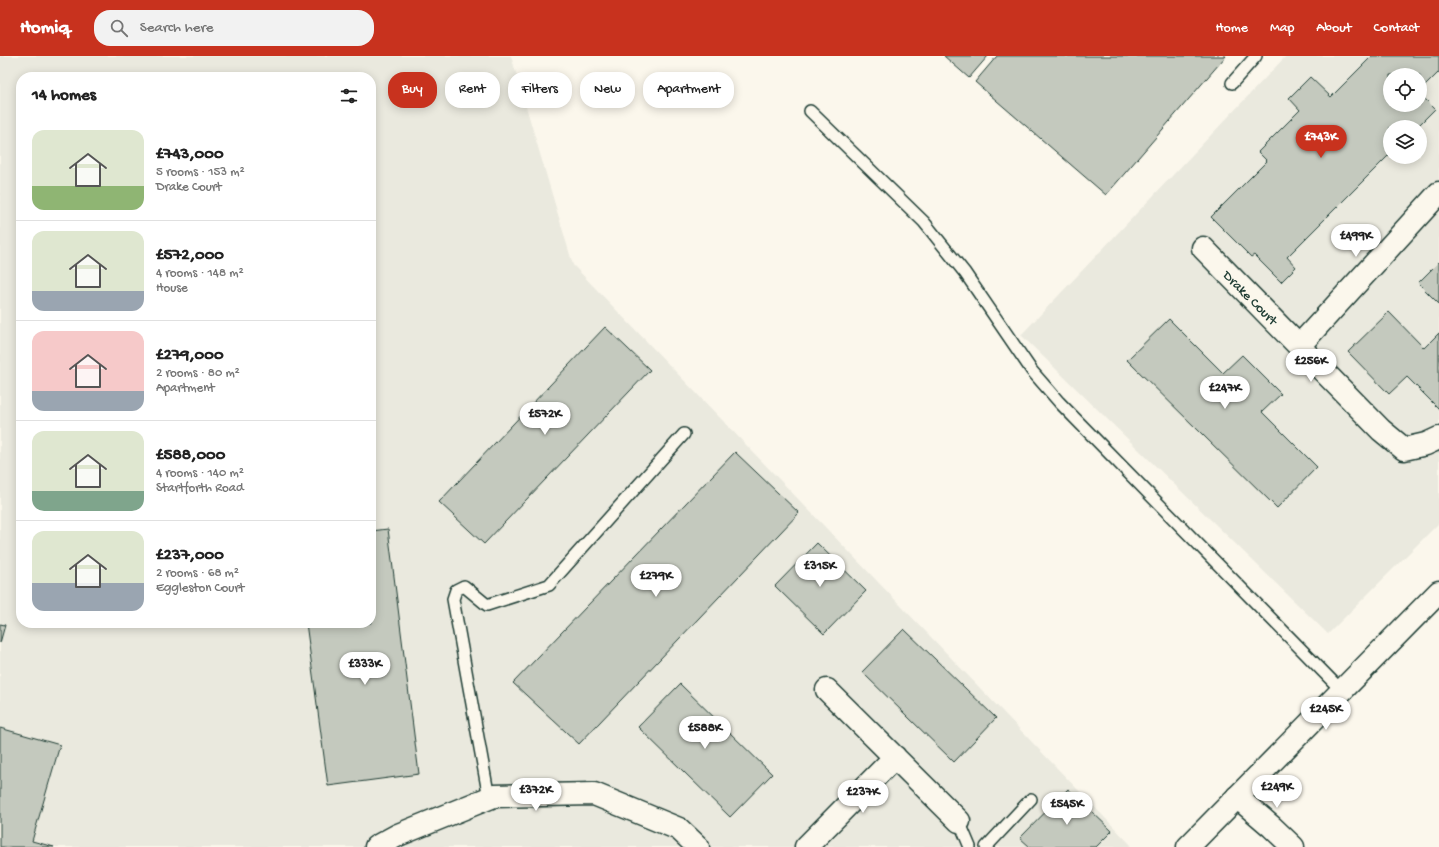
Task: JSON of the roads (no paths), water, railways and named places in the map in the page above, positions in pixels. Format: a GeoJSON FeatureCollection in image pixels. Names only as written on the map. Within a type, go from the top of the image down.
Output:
{"type":"FeatureCollection","features":[{"type":"Feature","properties":{"kind":"street"},"geometry":{"type":"LineString","coordinates":[[1299,346],[1439,193]]}},
{"type":"Feature","properties":{"kind":"street","name":"Drake Court"},"geometry":{"type":"LineString","coordinates":[[1203,248],[1381,430],[1404,450],[1426,444],[1439,438]]}},
{"type":"Feature","properties":{"kind":"street"},"geometry":{"type":"LineString","coordinates":[[1188,847],[1439,592]]}},
{"type":"Feature","properties":{"kind":"street"},"geometry":{"type":"LineString","coordinates":[[827,690],[959,821]]}},
{"type":"Feature","properties":{"kind":"street"},"geometry":{"type":"LineString","coordinates":[[806,847],[895,757]]}},
{"type":"Feature","properties":{"kind":"street"},"geometry":{"type":"LineString","coordinates":[[376,847],[398,835],[494,796],[594,794],[679,829],[698,847]]}},
{"type":"Feature","properties":{"kind":"street"},"geometry":{"type":"LineString","coordinates":[[1237,797],[1272,827],[1292,847]]}},
{"type":"Feature","properties":{"kind":"lane"},"geometry":{"type":"LineString","coordinates":[[1232,83],[1256,56]]}},
{"type":"Feature","properties":{"kind":"lane"},"geometry":{"type":"LineString","coordinates":[[810,111],[924,222],[965,273],[1032,371],[1059,402],[1342,691]]}},
{"type":"Feature","properties":{"kind":"lane"},"geometry":{"type":"LineString","coordinates":[[489,798],[481,763],[453,599],[456,590],[464,586],[487,604],[549,585],[684,434]]}},
{"type":"Feature","properties":{"kind":"lane"},"geometry":{"type":"LineString","coordinates":[[986,847],[1031,799]]}},
{"type":"Feature","properties":{"kind":"lane"},"geometry":{"type":"LineString","coordinates":[[959,821],[970,847]]}}]}
